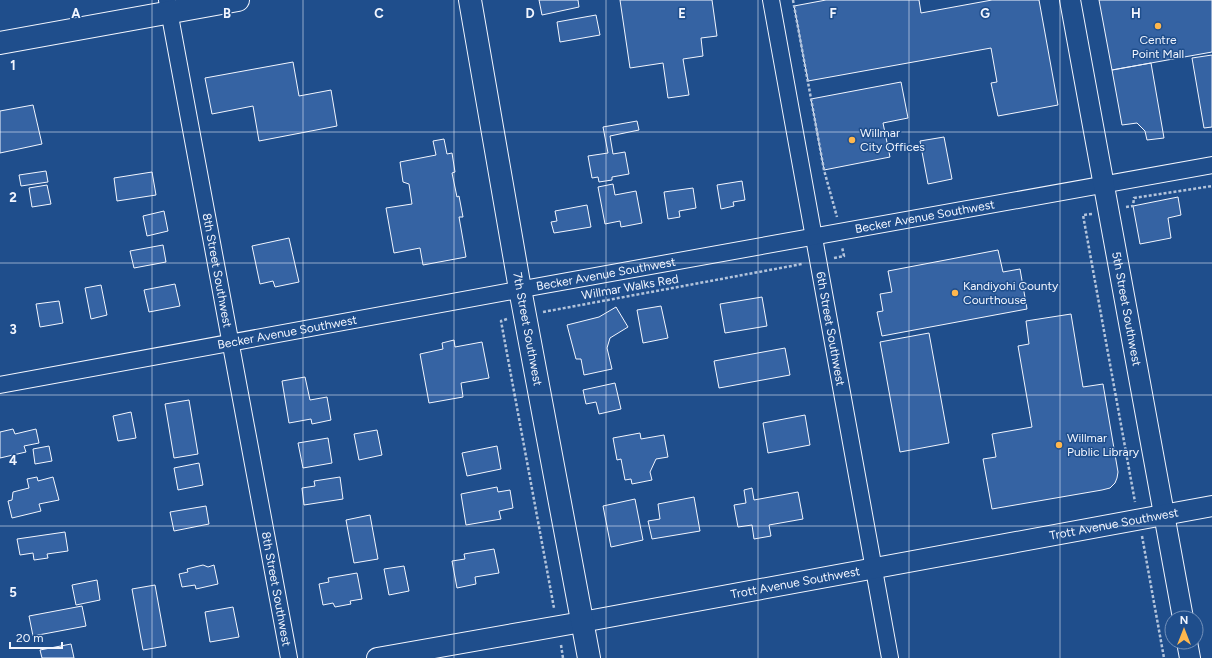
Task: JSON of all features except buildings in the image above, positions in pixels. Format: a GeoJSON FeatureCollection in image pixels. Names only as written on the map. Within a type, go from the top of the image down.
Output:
{"type":"FeatureCollection","features":[{"type":"Feature","properties":{"kind":"main road"},"geometry":{"type":"LineString","coordinates":[[0,44],[168,6],[238,0]]}},
{"type":"Feature","properties":{"kind":"main road","name":"7th Street Southwest"},"geometry":{"type":"LineString","coordinates":[[470,0],[520,289],[589,658]]}},
{"type":"Feature","properties":{"kind":"street","name":"6th Street Southwest"},"geometry":{"type":"LineString","coordinates":[[771,0],[890,658]]}},
{"type":"Feature","properties":{"kind":"street","name":"5th Street Southwest"},"geometry":{"type":"LineString","coordinates":[[1070,0],[1182,610]]}},
{"type":"Feature","properties":{"kind":"street","name":"8th Street Southwest"},"geometry":{"type":"LineString","coordinates":[[168,6],[290,658]]}},
{"type":"Feature","properties":{"kind":"street","name":"Becker Avenue Southwest"},"geometry":{"type":"LineString","coordinates":[[0,385],[520,289],[1212,165]]}},
{"type":"Feature","properties":{"kind":"street","name":"Trott Avenue Southwest"},"geometry":{"type":"LineString","coordinates":[[377,658],[582,622],[873,567],[1212,506]]}},
{"type":"Feature","properties":{"kind":"path","name":"Willmar Walks Red"},"geometry":{"type":"LineString","coordinates":[[563,658],[500,321],[844,256],[836,210],[824,170],[793,0]]}},
{"type":"Feature","properties":{"kind":"place","name":"Centre Point Mall"},"geometry":{"type":"Point","coordinates":[1158,26]}},
{"type":"Feature","properties":{"kind":"place","name":"Willmar City Offices"},"geometry":{"type":"Point","coordinates":[852,140]}},
{"type":"Feature","properties":{"kind":"place","name":"Kandiyohi County Courthouse"},"geometry":{"type":"Point","coordinates":[955,293]}},
{"type":"Feature","properties":{"kind":"place","name":"Willmar Public Library"},"geometry":{"type":"Point","coordinates":[1059,445]}}]}
